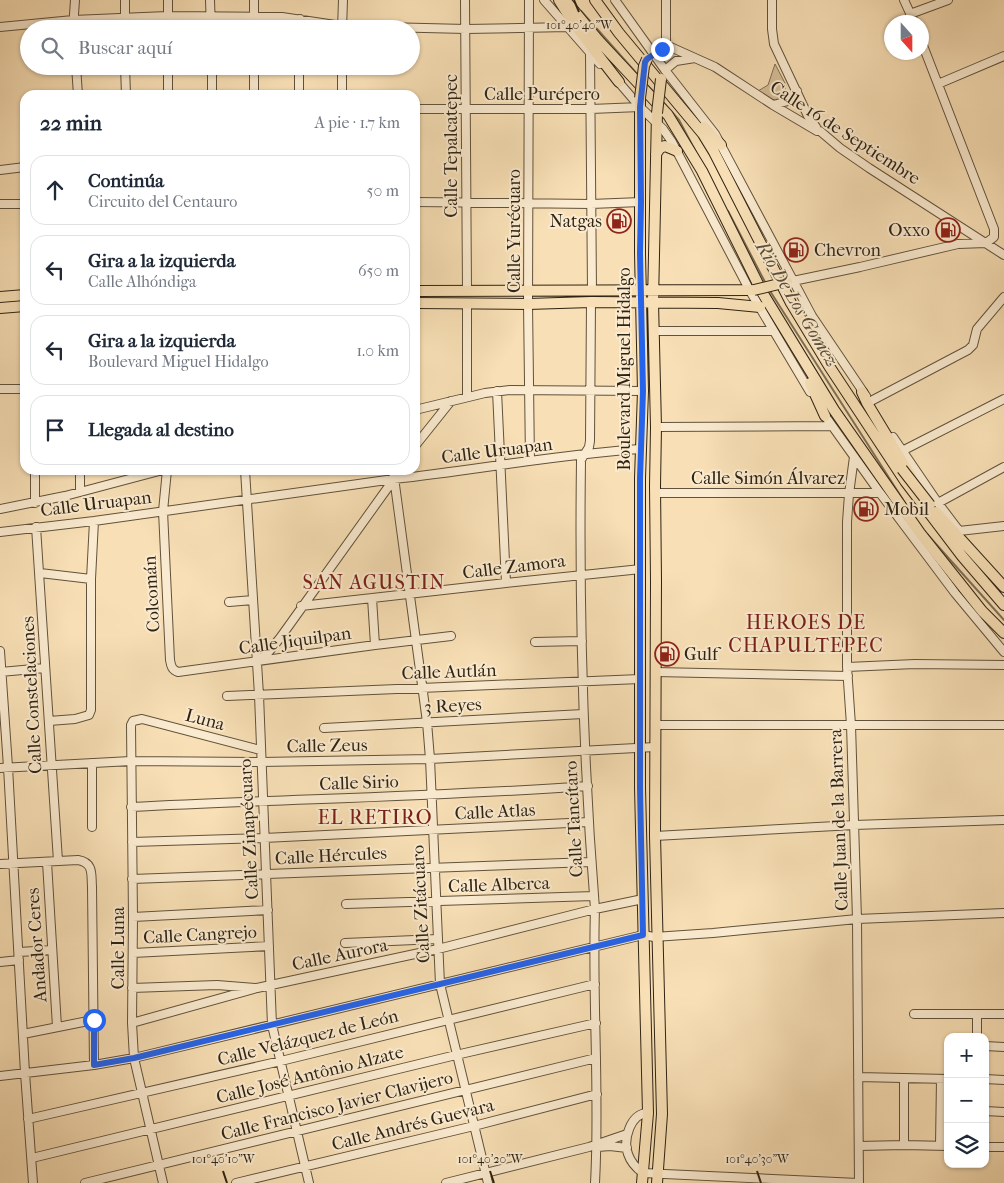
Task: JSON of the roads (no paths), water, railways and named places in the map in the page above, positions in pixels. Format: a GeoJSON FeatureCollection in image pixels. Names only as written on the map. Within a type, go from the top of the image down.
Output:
{"type":"FeatureCollection","features":[{"type":"Feature","properties":{"kind":"main road"},"geometry":{"type":"LineString","coordinates":[[559,0],[565,12],[619,82]]}},
{"type":"Feature","properties":{"kind":"main road"},"geometry":{"type":"LineString","coordinates":[[565,0],[598,40],[668,116],[702,171],[762,292],[834,410],[914,526],[982,611],[1004,634]]}},
{"type":"Feature","properties":{"kind":"main road"},"geometry":{"type":"LineString","coordinates":[[595,0],[619,33],[721,145]]}},
{"type":"Feature","properties":{"kind":"main road","name":"Boulevard Miguel Hidalgo"},"geometry":{"type":"LineString","coordinates":[[642,1178],[648,1113],[640,747],[641,449],[643,391],[640,302],[640,103],[644,66],[650,56]]}},
{"type":"Feature","properties":{"kind":"main road"},"geometry":{"type":"LineString","coordinates":[[662,78],[709,143],[791,303],[819,350],[905,481],[962,556],[1004,605]]}},
{"type":"Feature","properties":{"kind":"main road","name":"Boulevard Miguel Hidalgo"},"geometry":{"type":"LineString","coordinates":[[657,1174],[662,1114],[655,836],[656,427],[653,290],[656,117],[662,78]]}},
{"type":"Feature","properties":{"kind":"main road"},"geometry":{"type":"LineString","coordinates":[[656,154],[660,148],[665,146],[678,151]]}},
{"type":"Feature","properties":{"kind":"main road"},"geometry":{"type":"LineString","coordinates":[[614,291],[630,284],[640,276]]}},
{"type":"Feature","properties":{"kind":"main road"},"geometry":{"type":"LineString","coordinates":[[420,291],[752,291],[790,281]]}},
{"type":"Feature","properties":{"kind":"main road"},"geometry":{"type":"LineString","coordinates":[[736,304],[740,297],[737,291]]}},
{"type":"Feature","properties":{"kind":"main road"},"geometry":{"type":"LineString","coordinates":[[0,296],[20,295]]}},
{"type":"Feature","properties":{"kind":"main road"},"geometry":{"type":"LineString","coordinates":[[420,302],[528,304],[653,302],[736,304],[760,307]]}},
{"type":"Feature","properties":{"kind":"main road"},"geometry":{"type":"LineString","coordinates":[[621,302],[633,311],[642,322]]}},
{"type":"Feature","properties":{"kind":"main road"},"geometry":{"type":"LineString","coordinates":[[654,319],[669,303]]}},
{"type":"Feature","properties":{"kind":"main road"},"geometry":{"type":"LineString","coordinates":[[0,308],[20,306]]}},
{"type":"Feature","properties":{"kind":"main road"},"geometry":{"type":"LineString","coordinates":[[787,332],[799,363],[816,393],[825,416]]}},
{"type":"Feature","properties":{"kind":"main road"},"geometry":{"type":"LineString","coordinates":[[819,350],[830,360],[840,374],[902,469],[1004,587]]}},
{"type":"Feature","properties":{"kind":"main road"},"geometry":{"type":"LineString","coordinates":[[862,392],[935,521]]}},
{"type":"Feature","properties":{"kind":"main road"},"geometry":{"type":"LineString","coordinates":[[641,449],[648,454],[655,489]]}},
{"type":"Feature","properties":{"kind":"main road"},"geometry":{"type":"LineString","coordinates":[[648,1113],[654,1116],[656,1120],[655,1151],[657,1174]]}},
{"type":"Feature","properties":{"kind":"street"},"geometry":{"type":"LineString","coordinates":[[74,20],[76,0]]}},
{"type":"Feature","properties":{"kind":"street"},"geometry":{"type":"LineString","coordinates":[[125,0],[125,18]]}},
{"type":"Feature","properties":{"kind":"street"},"geometry":{"type":"LineString","coordinates":[[168,0],[168,20]]}},
{"type":"Feature","properties":{"kind":"street"},"geometry":{"type":"LineString","coordinates":[[210,0],[210,20]]}},
{"type":"Feature","properties":{"kind":"street"},"geometry":{"type":"LineString","coordinates":[[254,0],[254,17]]}},
{"type":"Feature","properties":{"kind":"street"},"geometry":{"type":"LineString","coordinates":[[342,0],[342,20]]}},
{"type":"Feature","properties":{"kind":"street","name":"Calle Tepalcatepec"},"geometry":{"type":"LineString","coordinates":[[465,0],[467,291]]}},
{"type":"Feature","properties":{"kind":"street","name":"Calle Yurécuaro"},"geometry":{"type":"LineString","coordinates":[[529,0],[528,304],[530,461]]}},
{"type":"Feature","properties":{"kind":"street"},"geometry":{"type":"LineString","coordinates":[[544,0],[590,54],[656,117],[678,151],[772,331],[825,416],[959,598],[1004,652]]}},
{"type":"Feature","properties":{"kind":"street"},"geometry":{"type":"LineString","coordinates":[[615,0],[662,78],[676,61],[695,58]]}},
{"type":"Feature","properties":{"kind":"street"},"geometry":{"type":"LineString","coordinates":[[650,56],[666,45],[666,0]]}},
{"type":"Feature","properties":{"kind":"street"},"geometry":{"type":"LineString","coordinates":[[772,0],[773,39],[779,56],[808,116],[820,131]]}},
{"type":"Feature","properties":{"kind":"street"},"geometry":{"type":"LineString","coordinates":[[904,0],[910,14],[948,0]]}},
{"type":"Feature","properties":{"kind":"street"},"geometry":{"type":"LineString","coordinates":[[108,20],[168,16],[254,17],[305,20]]}},
{"type":"Feature","properties":{"kind":"street"},"geometry":{"type":"LineString","coordinates":[[0,27],[20,26]]}},
{"type":"Feature","properties":{"kind":"street"},"geometry":{"type":"LineString","coordinates":[[420,28],[568,27]]}},
{"type":"Feature","properties":{"kind":"street","name":"Calle 16 de Septiembre"},"geometry":{"type":"LineString","coordinates":[[666,45],[715,67],[774,105],[820,131],[840,148],[869,168],[1004,254]]}},
{"type":"Feature","properties":{"kind":"street"},"geometry":{"type":"LineString","coordinates":[[590,54],[592,291]]}},
{"type":"Feature","properties":{"kind":"street"},"geometry":{"type":"LineString","coordinates":[[938,84],[1004,56]]}},
{"type":"Feature","properties":{"kind":"street"},"geometry":{"type":"LineString","coordinates":[[790,281],[958,244],[986,243],[992,240],[996,232],[929,60]]}},
{"type":"Feature","properties":{"kind":"street"},"geometry":{"type":"LineString","coordinates":[[77,75],[78,90]]}},
{"type":"Feature","properties":{"kind":"street"},"geometry":{"type":"LineString","coordinates":[[126,75],[126,90]]}},
{"type":"Feature","properties":{"kind":"street"},"geometry":{"type":"LineString","coordinates":[[168,75],[168,90]]}},
{"type":"Feature","properties":{"kind":"street"},"geometry":{"type":"LineString","coordinates":[[212,75],[212,90]]}},
{"type":"Feature","properties":{"kind":"street"},"geometry":{"type":"LineString","coordinates":[[254,75],[254,90]]}},
{"type":"Feature","properties":{"kind":"street"},"geometry":{"type":"LineString","coordinates":[[298,90],[299,75]]}},
{"type":"Feature","properties":{"kind":"street"},"geometry":{"type":"LineString","coordinates":[[342,75],[342,90]]}},
{"type":"Feature","properties":{"kind":"street"},"geometry":{"type":"LineString","coordinates":[[774,105],[788,101],[796,90]]}},
{"type":"Feature","properties":{"kind":"street","name":"Calle Purépero"},"geometry":{"type":"LineString","coordinates":[[420,109],[591,109],[640,103]]}},
{"type":"Feature","properties":{"kind":"street"},"geometry":{"type":"LineString","coordinates":[[721,145],[790,281],[812,316],[862,392],[871,401],[934,504],[1004,582]]}},
{"type":"Feature","properties":{"kind":"street"},"geometry":{"type":"LineString","coordinates":[[0,170],[20,168]]}},
{"type":"Feature","properties":{"kind":"street"},"geometry":{"type":"LineString","coordinates":[[420,202],[591,204],[641,202]]}},
{"type":"Feature","properties":{"kind":"street"},"geometry":{"type":"LineString","coordinates":[[0,204],[20,204]]}},
{"type":"Feature","properties":{"kind":"street"},"geometry":{"type":"LineString","coordinates":[[871,401],[968,350],[973,346],[977,329],[1004,297]]}},
{"type":"Feature","properties":{"kind":"street","name":"Calle Tancítaro"},"geometry":{"type":"LineString","coordinates":[[591,302],[589,447],[580,460],[579,575],[583,714],[595,909],[597,1094],[594,1146],[595,1183]]}},
{"type":"Feature","properties":{"kind":"street"},"geometry":{"type":"LineString","coordinates":[[466,303],[467,397]]}},
{"type":"Feature","properties":{"kind":"street"},"geometry":{"type":"LineString","coordinates":[[654,331],[772,331]]}},
{"type":"Feature","properties":{"kind":"street"},"geometry":{"type":"LineString","coordinates":[[0,389],[20,390]]}},
{"type":"Feature","properties":{"kind":"street"},"geometry":{"type":"LineString","coordinates":[[420,409],[497,391],[643,391]]}},
{"type":"Feature","properties":{"kind":"street"},"geometry":{"type":"LineString","coordinates":[[497,391],[506,582]]}},
{"type":"Feature","properties":{"kind":"street"},"geometry":{"type":"LineString","coordinates":[[902,451],[1004,399]]}},
{"type":"Feature","properties":{"kind":"street"},"geometry":{"type":"LineString","coordinates":[[420,440],[451,401]]}},
{"type":"Feature","properties":{"kind":"street"},"geometry":{"type":"LineString","coordinates":[[656,427],[832,426]]}},
{"type":"Feature","properties":{"kind":"street","name":"Calle Uruapan"},"geometry":{"type":"LineString","coordinates":[[0,532],[94,521],[530,461],[641,449]]}},
{"type":"Feature","properties":{"kind":"street","name":"Calle Juan de la Barrera"},"geometry":{"type":"LineString","coordinates":[[854,457],[847,522],[847,667],[851,725],[857,919],[858,1183]]}},
{"type":"Feature","properties":{"kind":"street"},"geometry":{"type":"LineString","coordinates":[[934,504],[1004,467]]}},
{"type":"Feature","properties":{"kind":"street"},"geometry":{"type":"LineString","coordinates":[[34,503],[35,475]]}},
{"type":"Feature","properties":{"kind":"street"},"geometry":{"type":"LineString","coordinates":[[80,475],[80,492]]}},
{"type":"Feature","properties":{"kind":"street"},"geometry":{"type":"LineString","coordinates":[[125,475],[125,480]]}},
{"type":"Feature","properties":{"kind":"street"},"geometry":{"type":"LineString","coordinates":[[0,509],[34,503],[144,475]]}},
{"type":"Feature","properties":{"kind":"street","name":"Colcomán"},"geometry":{"type":"LineString","coordinates":[[167,475],[163,511],[170,660],[172,669],[178,672]]}},
{"type":"Feature","properties":{"kind":"street","name":"Calle Zinapécuaro"},"geometry":{"type":"LineString","coordinates":[[246,475],[259,695],[260,762],[272,1025],[309,1183]]}},
{"type":"Feature","properties":{"kind":"street","name":"Calle Zitácuaro"},"geometry":{"type":"LineString","coordinates":[[393,475],[427,722],[440,984],[488,1183]]}},
{"type":"Feature","properties":{"kind":"street"},"geometry":{"type":"LineString","coordinates":[[256,662],[273,648],[396,475]]}},
{"type":"Feature","properties":{"kind":"street","name":"Calle Simón Álvarez"},"geometry":{"type":"LineString","coordinates":[[655,489],[849,494],[880,493]]}},
{"type":"Feature","properties":{"kind":"street"},"geometry":{"type":"LineString","coordinates":[[49,720],[84,718],[89,715],[91,710],[91,579],[94,521]]}},
{"type":"Feature","properties":{"kind":"street"},"geometry":{"type":"LineString","coordinates":[[959,531],[1004,526]]}},
{"type":"Feature","properties":{"kind":"street","name":"Calle Constelaciones"},"geometry":{"type":"LineString","coordinates":[[36,527],[58,861]]}},
{"type":"Feature","properties":{"kind":"street","name":"Calle Zamora"},"geometry":{"type":"LineString","coordinates":[[302,606],[411,595],[506,582],[641,569]]}},
{"type":"Feature","properties":{"kind":"street"},"geometry":{"type":"LineString","coordinates":[[40,573],[91,579]]}},
{"type":"Feature","properties":{"kind":"street"},"geometry":{"type":"LineString","coordinates":[[372,598],[376,645]]}},
{"type":"Feature","properties":{"kind":"street"},"geometry":{"type":"LineString","coordinates":[[229,602],[253,600]]}},
{"type":"Feature","properties":{"kind":"street","name":"Calle Jiquilpan"},"geometry":{"type":"LineString","coordinates":[[178,672],[450,636]]}},
{"type":"Feature","properties":{"kind":"street"},"geometry":{"type":"LineString","coordinates":[[535,642],[582,641]]}},
{"type":"Feature","properties":{"kind":"street"},"geometry":{"type":"LineString","coordinates":[[0,651],[4,768],[19,956],[33,1183]]}},
{"type":"Feature","properties":{"kind":"street"},"geometry":{"type":"LineString","coordinates":[[847,667],[914,664],[1004,665]]}},
{"type":"Feature","properties":{"kind":"street"},"geometry":{"type":"LineString","coordinates":[[0,672],[45,668]]}},
{"type":"Feature","properties":{"kind":"street"},"geometry":{"type":"LineString","coordinates":[[655,672],[848,676]]}},
{"type":"Feature","properties":{"kind":"street","name":"Calle Autlán"},"geometry":{"type":"LineString","coordinates":[[227,696],[640,679]]}},
{"type":"Feature","properties":{"kind":"street","name":"3 Reyes"},"geometry":{"type":"LineString","coordinates":[[324,728],[583,714]]}},
{"type":"Feature","properties":{"kind":"street","name":"Luna"},"geometry":{"type":"LineString","coordinates":[[142,719],[260,750]]}},
{"type":"Feature","properties":{"kind":"street","name":"Calle Luna"},"geometry":{"type":"LineString","coordinates":[[142,719],[133,721],[131,725],[132,1023],[134,1058],[163,1183]]}},
{"type":"Feature","properties":{"kind":"street"},"geometry":{"type":"LineString","coordinates":[[655,725],[1004,725]]}},
{"type":"Feature","properties":{"kind":"street","name":"Calle Zeus"},"geometry":{"type":"LineString","coordinates":[[4,768],[131,761],[260,762],[430,759],[655,747]]}},
{"type":"Feature","properties":{"kind":"street"},"geometry":{"type":"LineString","coordinates":[[92,763],[92,827]]}},
{"type":"Feature","properties":{"kind":"street","name":"Calle Sirio"},"geometry":{"type":"LineString","coordinates":[[131,808],[588,786]]}},
{"type":"Feature","properties":{"kind":"street"},"geometry":{"type":"LineString","coordinates":[[655,836],[854,825],[1004,820]]}},
{"type":"Feature","properties":{"kind":"street","name":"Calle Atlas"},"geometry":{"type":"LineString","coordinates":[[132,842],[264,838],[589,822]]}},
{"type":"Feature","properties":{"kind":"street"},"geometry":{"type":"LineString","coordinates":[[0,864],[83,861],[89,865],[91,871],[94,1065]]}},
{"type":"Feature","properties":{"kind":"street","name":"Andador Ceres"},"geometry":{"type":"LineString","coordinates":[[46,862],[57,1027]]}},
{"type":"Feature","properties":{"kind":"street","name":"Calle Hércules"},"geometry":{"type":"LineString","coordinates":[[132,879],[434,866],[592,862]]}},
{"type":"Feature","properties":{"kind":"street","name":"Calle Alberca"},"geometry":{"type":"LineString","coordinates":[[346,904],[594,896]]}},
{"type":"Feature","properties":{"kind":"street","name":"Calle Aurora"},"geometry":{"type":"LineString","coordinates":[[132,1023],[257,988],[438,949],[595,909],[643,899]]}},
{"type":"Feature","properties":{"kind":"street"},"geometry":{"type":"LineString","coordinates":[[133,917],[268,910]]}},
{"type":"Feature","properties":{"kind":"street"},"geometry":{"type":"LineString","coordinates":[[0,1076],[94,1065],[134,1058],[643,935],[657,937],[713,933],[857,919],[1004,913]]}},
{"type":"Feature","properties":{"kind":"street"},"geometry":{"type":"LineString","coordinates":[[345,943],[438,939]]}},
{"type":"Feature","properties":{"kind":"street","name":"Calle Cangrejo"},"geometry":{"type":"LineString","coordinates":[[133,953],[269,946]]}},
{"type":"Feature","properties":{"kind":"street"},"geometry":{"type":"LineString","coordinates":[[0,962],[19,956],[52,950]]}},
{"type":"Feature","properties":{"kind":"street","name":"Calle Velázquez de León"},"geometry":{"type":"LineString","coordinates":[[28,1119],[281,1061],[595,984]]}},
{"type":"Feature","properties":{"kind":"street"},"geometry":{"type":"LineString","coordinates":[[132,988],[218,985],[257,988]]}},
{"type":"Feature","properties":{"kind":"street"},"geometry":{"type":"LineString","coordinates":[[914,1014],[1004,1014]]}},
{"type":"Feature","properties":{"kind":"street"},"geometry":{"type":"LineString","coordinates":[[977,1014],[977,1033]]}},
{"type":"Feature","properties":{"kind":"street"},"geometry":{"type":"LineString","coordinates":[[23,1034],[94,1020]]}},
{"type":"Feature","properties":{"kind":"street","name":"Calle José Antônio Alzate"},"geometry":{"type":"LineString","coordinates":[[32,1158],[596,1023]]}},
{"type":"Feature","properties":{"kind":"street"},"geometry":{"type":"LineString","coordinates":[[989,1046],[1004,1047]]}},
{"type":"Feature","properties":{"kind":"street","name":"Calle Francisco Javier Clavijero"},"geometry":{"type":"LineString","coordinates":[[85,1183],[596,1058]]}},
{"type":"Feature","properties":{"kind":"street"},"geometry":{"type":"LineString","coordinates":[[858,1077],[944,1079]]}},
{"type":"Feature","properties":{"kind":"street"},"geometry":{"type":"LineString","coordinates":[[904,1078],[904,1145]]}},
{"type":"Feature","properties":{"kind":"street"},"geometry":{"type":"LineString","coordinates":[[989,1079],[1004,1080]]}},
{"type":"Feature","properties":{"kind":"street","name":"Calle Andrés Guevara"},"geometry":{"type":"LineString","coordinates":[[236,1183],[474,1126],[597,1094]]}},
{"type":"Feature","properties":{"kind":"street"},"geometry":{"type":"LineString","coordinates":[[989,1111],[1004,1112]]}},
{"type":"Feature","properties":{"kind":"street"},"geometry":{"type":"LineString","coordinates":[[648,1113],[639,1116],[631,1125],[627,1134],[627,1148],[631,1161],[642,1178],[657,1174],[798,1182],[858,1183]]}},
{"type":"Feature","properties":{"kind":"street"},"geometry":{"type":"LineString","coordinates":[[446,1183],[594,1146],[627,1134]]}},
{"type":"Feature","properties":{"kind":"street"},"geometry":{"type":"LineString","coordinates":[[594,1146],[627,1148]]}},
{"type":"Feature","properties":{"kind":"street"},"geometry":{"type":"LineString","coordinates":[[859,1146],[944,1146]]}},
{"type":"Feature","properties":{"kind":"street"},"geometry":{"type":"LineString","coordinates":[[989,1147],[1004,1147]]}},
{"type":"Feature","properties":{"kind":"waterway","name":"Rio De Los Gomez"},"geometry":{"type":"LineString","coordinates":[[581,11],[638,75]]}},
{"type":"Feature","properties":{"kind":"waterway","name":"Rio De Los Gomez"},"geometry":{"type":"LineString","coordinates":[[646,84],[655,93]]}},
{"type":"Feature","properties":{"kind":"waterway","name":"Rio De Los Gomez"},"geometry":{"type":"LineString","coordinates":[[663,102],[679,120],[696,152]]}},
{"type":"Feature","properties":{"kind":"waterway","name":"Rio De Los Gomez"},"geometry":{"type":"LineString","coordinates":[[728,211],[765,282]]}},
{"type":"Feature","properties":{"kind":"waterway","name":"Rio De Los Gomez"},"geometry":{"type":"LineString","coordinates":[[770,291],[907,506]]}},
{"type":"Feature","properties":{"kind":"waterway","name":"Rio De Los Gomez"},"geometry":{"type":"LineString","coordinates":[[927,534],[1004,620]]}},
{"type":"Feature","properties":{"kind":"place","name":"Natgas"},"geometry":{"type":"Point","coordinates":[619,221]}},
{"type":"Feature","properties":{"kind":"place","name":"Oxxo"},"geometry":{"type":"Point","coordinates":[948,230]}},
{"type":"Feature","properties":{"kind":"place","name":"Chevron"},"geometry":{"type":"Point","coordinates":[796,250]}},
{"type":"Feature","properties":{"kind":"place","name":"Mobil"},"geometry":{"type":"Point","coordinates":[866,509]}},
{"type":"Feature","properties":{"kind":"place","name":"Gulf"},"geometry":{"type":"Point","coordinates":[667,654]}},
{"type":"Feature","properties":{"kind":"district","name":"SAN AGUSTIN"},"geometry":{"type":"Point","coordinates":[374,582]}},
{"type":"Feature","properties":{"kind":"district","name":"HEROES DE CHAPULTEPEC"},"geometry":{"type":"Point","coordinates":[806,634]}},
{"type":"Feature","properties":{"kind":"district","name":"EL RETIRO"},"geometry":{"type":"Point","coordinates":[375,817]}}]}
